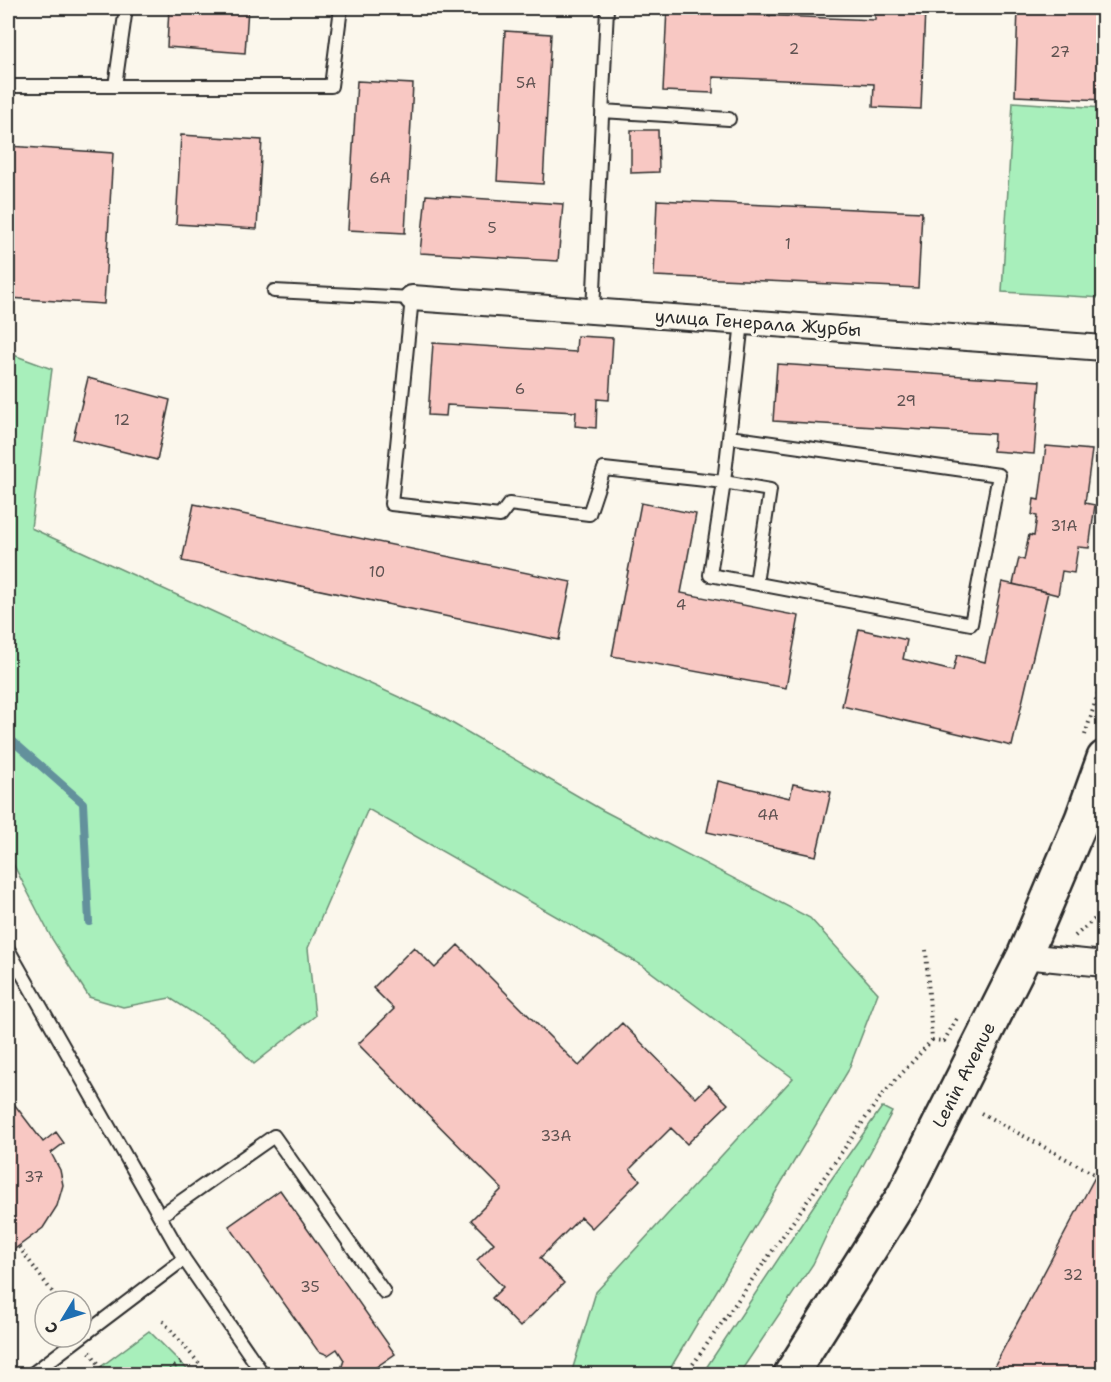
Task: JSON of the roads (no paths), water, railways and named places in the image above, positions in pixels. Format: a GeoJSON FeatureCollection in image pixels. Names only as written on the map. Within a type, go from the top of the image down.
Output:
{"type":"FeatureCollection","features":[{"type":"Feature","properties":{"kind":"main road","name":"Lenin Avenue"},"geometry":{"type":"LineString","coordinates":[[790,1374],[904,1194],[1024,956],[1082,819],[1104,758]]}},
{"type":"Feature","properties":{"kind":"street","name":"улица Генерала Журбы"},"geometry":{"type":"LineString","coordinates":[[412,298],[1104,348]]}},
{"type":"Feature","properties":{"kind":"street"},"geometry":{"type":"LineString","coordinates":[[1024,956],[1104,964]]}},
{"type":"Feature","properties":{"kind":"lane"},"geometry":{"type":"LineString","coordinates":[[115,86],[126,8]]}},
{"type":"Feature","properties":{"kind":"lane"},"geometry":{"type":"LineString","coordinates":[[8,86],[332,86],[341,8]]}},
{"type":"Feature","properties":{"kind":"lane"},"geometry":{"type":"LineString","coordinates":[[593,312],[607,8]]}},
{"type":"Feature","properties":{"kind":"lane"},"geometry":{"type":"LineString","coordinates":[[602,111],[729,119]]}},
{"type":"Feature","properties":{"kind":"lane"},"geometry":{"type":"LineString","coordinates":[[274,291],[412,298],[391,504],[500,516],[509,504],[589,514],[604,469],[724,482],[770,490],[756,583]]}},
{"type":"Feature","properties":{"kind":"lane"},"geometry":{"type":"LineString","coordinates":[[729,437],[999,475],[970,624],[710,575],[724,482],[729,437],[742,322]]}},
{"type":"Feature","properties":{"kind":"lane"},"geometry":{"type":"LineString","coordinates":[[8,949],[184,1259],[262,1374]]}},
{"type":"Feature","properties":{"kind":"lane"},"geometry":{"type":"LineString","coordinates":[[160,1216],[274,1136],[384,1292]]}},
{"type":"Feature","properties":{"kind":"lane"},"geometry":{"type":"LineString","coordinates":[[32,1374],[184,1259]]}},
{"type":"Feature","properties":{"kind":"waterway"},"geometry":{"type":"LineString","coordinates":[[8,737],[83,803],[89,922]]}}]}
